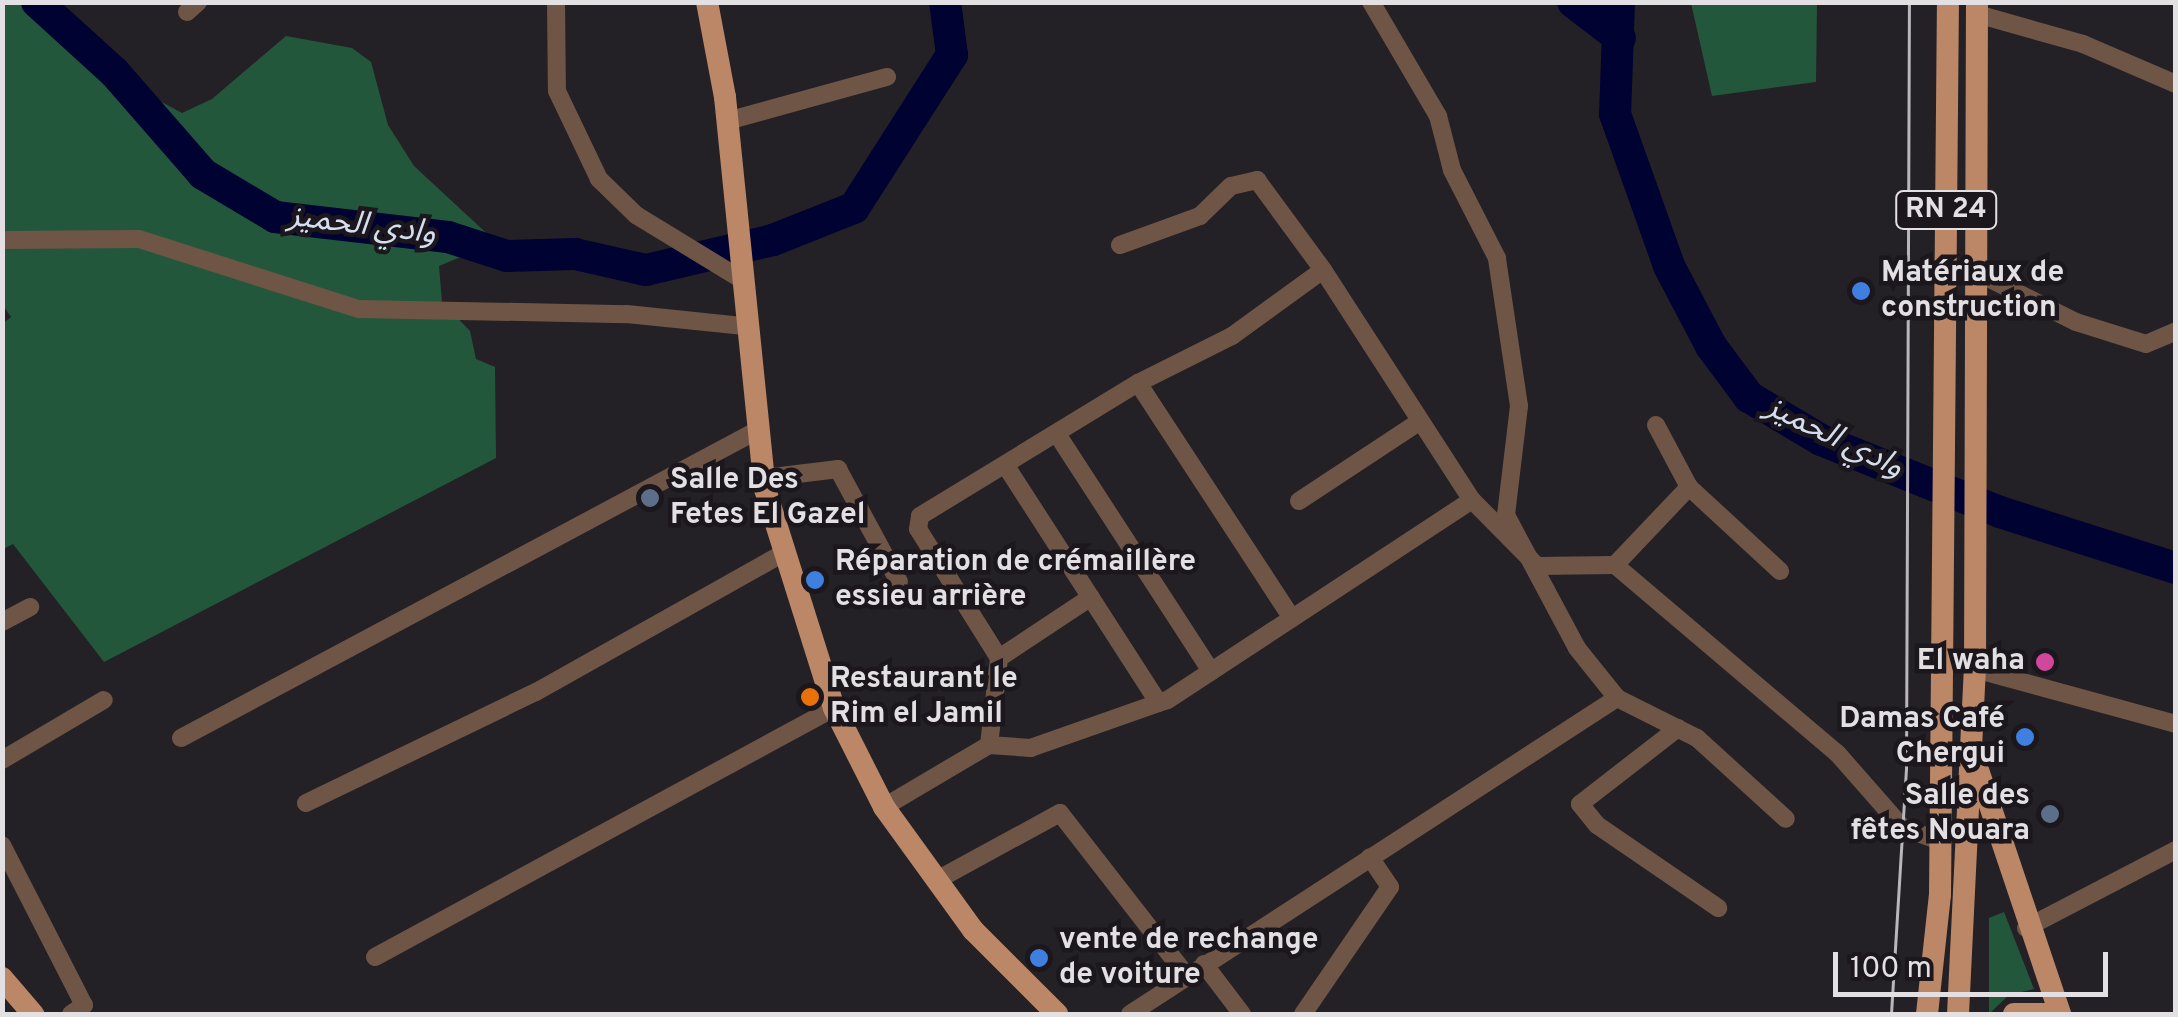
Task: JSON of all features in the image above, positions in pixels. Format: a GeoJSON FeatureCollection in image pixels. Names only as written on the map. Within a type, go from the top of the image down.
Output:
{"type":"FeatureCollection","features":[{"type":"Feature","properties":{"kind":"main road"},"geometry":{"type":"LineString","coordinates":[[706,2],[727,121],[744,326],[764,478],[834,708],[884,808],[972,930],[1057,1014]]}},
{"type":"Feature","properties":{"kind":"main road","name":"RN 24"},"geometry":{"type":"LineString","coordinates":[[1927,1014],[1940,841],[1948,2]]}},
{"type":"Feature","properties":{"kind":"main road","name":"RN 24"},"geometry":{"type":"LineString","coordinates":[[1972,1014],[1972,750],[1976,669],[1970,569],[1976,8]]}},
{"type":"Feature","properties":{"kind":"main road"},"geometry":{"type":"LineString","coordinates":[[1958,1014],[1972,750]]}},
{"type":"Feature","properties":{"kind":"main road","name":"RN 24"},"geometry":{"type":"LineString","coordinates":[[1972,750],[2026,928],[2060,1014]]}},
{"type":"Feature","properties":{"kind":"main road"},"geometry":{"type":"LineString","coordinates":[[1939,758],[1945,1014]]}},
{"type":"Feature","properties":{"kind":"main road"},"geometry":{"type":"LineString","coordinates":[[2,978],[33,1014]]}},
{"type":"Feature","properties":{"kind":"main road"},"geometry":{"type":"LineString","coordinates":[[2014,1014],[2047,1014]]}},
{"type":"Feature","properties":{"kind":"street"},"geometry":{"type":"LineString","coordinates":[[556,2],[557,91],[599,179],[636,215],[741,279]]}},
{"type":"Feature","properties":{"kind":"street"},"geometry":{"type":"LineString","coordinates":[[1371,2],[1438,116],[1452,170],[1497,258],[1519,406],[1506,515],[1537,566],[1577,648],[1617,698],[1678,728],[1786,818]]}},
{"type":"Feature","properties":{"kind":"street"},"geometry":{"type":"LineString","coordinates":[[1976,8],[2083,44],[2176,84]]}},
{"type":"Feature","properties":{"kind":"street"},"geometry":{"type":"LineString","coordinates":[[727,121],[886,77]]}},
{"type":"Feature","properties":{"kind":"street"},"geometry":{"type":"LineString","coordinates":[[1120,245],[1200,216],[1232,186],[1258,180],[1323,270],[1472,500],[1537,566],[1615,564],[1837,753],[1890,817],[1940,841]]}},
{"type":"Feature","properties":{"kind":"street"},"geometry":{"type":"LineString","coordinates":[[2,240],[139,239],[359,309],[627,314],[744,326]]}},
{"type":"Feature","properties":{"kind":"street"},"geometry":{"type":"LineString","coordinates":[[990,744],[999,658],[916,522],[1138,383],[1232,336],[1323,270]]}},
{"type":"Feature","properties":{"kind":"street"},"geometry":{"type":"LineString","coordinates":[[1974,270],[2076,322],[2146,344],[2176,332]]}},
{"type":"Feature","properties":{"kind":"street"},"geometry":{"type":"LineString","coordinates":[[1138,383],[1292,618]]}},
{"type":"Feature","properties":{"kind":"street"},"geometry":{"type":"LineString","coordinates":[[1299,501],[1418,422]]}},
{"type":"Feature","properties":{"kind":"street"},"geometry":{"type":"LineString","coordinates":[[1656,424],[1688,487],[1780,571]]}},
{"type":"Feature","properties":{"kind":"street"},"geometry":{"type":"LineString","coordinates":[[181,738],[758,430]]}},
{"type":"Feature","properties":{"kind":"street"},"geometry":{"type":"LineString","coordinates":[[1057,434],[1211,671]]}},
{"type":"Feature","properties":{"kind":"street"},"geometry":{"type":"LineString","coordinates":[[1006,466],[1159,703]]}},
{"type":"Feature","properties":{"kind":"street"},"geometry":{"type":"LineString","coordinates":[[764,478],[838,469],[899,582]]}},
{"type":"Feature","properties":{"kind":"street"},"geometry":{"type":"LineString","coordinates":[[1615,564],[1688,487]]}},
{"type":"Feature","properties":{"kind":"street"},"geometry":{"type":"LineString","coordinates":[[884,808],[990,744],[1032,748],[1159,703],[1472,500]]}},
{"type":"Feature","properties":{"kind":"street"},"geometry":{"type":"LineString","coordinates":[[306,803],[536,692],[784,552]]}},
{"type":"Feature","properties":{"kind":"street"},"geometry":{"type":"LineString","coordinates":[[999,658],[1090,598]]}},
{"type":"Feature","properties":{"kind":"street"},"geometry":{"type":"LineString","coordinates":[[2,622],[30,607]]}},
{"type":"Feature","properties":{"kind":"street"},"geometry":{"type":"LineString","coordinates":[[1976,669],[2176,724]]}},
{"type":"Feature","properties":{"kind":"street"},"geometry":{"type":"LineString","coordinates":[[1130,1014],[1617,698]]}},
{"type":"Feature","properties":{"kind":"street"},"geometry":{"type":"LineString","coordinates":[[2,760],[104,700]]}},
{"type":"Feature","properties":{"kind":"street"},"geometry":{"type":"LineString","coordinates":[[375,957],[834,708]]}},
{"type":"Feature","properties":{"kind":"street"},"geometry":{"type":"LineString","coordinates":[[1678,728],[1580,804],[1597,825],[1718,908]]}},
{"type":"Feature","properties":{"kind":"street"},"geometry":{"type":"LineString","coordinates":[[937,880],[1060,813],[1186,976]]}},
{"type":"Feature","properties":{"kind":"street"},"geometry":{"type":"LineString","coordinates":[[2,845],[84,1005],[71,1014]]}},
{"type":"Feature","properties":{"kind":"street"},"geometry":{"type":"LineString","coordinates":[[2026,928],[2176,850]]}},
{"type":"Feature","properties":{"kind":"street"},"geometry":{"type":"LineString","coordinates":[[1302,1014],[1390,887],[1370,857]]}},
{"type":"Feature","properties":{"kind":"street"},"geometry":{"type":"LineString","coordinates":[[1204,964],[1242,1014]]}},
{"type":"Feature","properties":{"kind":"green space"},"geometry":{"type":"Polygon","coordinates":[[[3,3],[62,3],[64,36],[84,60],[182,113],[212,99],[286,36],[352,48],[371,62],[388,125],[414,166],[496,242],[439,266],[442,302],[470,331],[476,359],[495,367],[496,458],[104,662],[13,544],[3,549],[2,324],[11,317],[2,304],[3,3]]]}},
{"type":"Feature","properties":{"kind":"green space"},"geometry":{"type":"Polygon","coordinates":[[[1691,3],[1817,3],[1816,82],[1712,96],[1691,3]]]}},
{"type":"Feature","properties":{"kind":"green space"},"geometry":{"type":"Polygon","coordinates":[[[2004,912],[2034,989],[2009,995],[1989,1014],[1989,918],[2004,912]]]}},
{"type":"Feature","properties":{"kind":"waterway","name":"وادي الحميز"},"geometry":{"type":"LineString","coordinates":[[37,2],[115,73],[203,174],[275,217],[448,237],[507,256],[575,254],[646,270],[773,240],[854,208],[952,55],[945,2]]}},
{"type":"Feature","properties":{"kind":"waterway","name":"وادي الحميز"},"geometry":{"type":"LineString","coordinates":[[1573,2],[1620,38]]}},
{"type":"Feature","properties":{"kind":"waterway","name":"وادي الحميز"},"geometry":{"type":"LineString","coordinates":[[1619,2],[1615,114],[1669,266],[1711,346],[1749,397],[1821,440],[2000,512],[2176,568]]}},
{"type":"Feature","properties":{"kind":"tram line"},"geometry":{"type":"LineString","coordinates":[[1891,1014],[1906,769],[1909,2]]}},
{"type":"Feature","properties":{"kind":"place","name":"Matériaux de construction"},"geometry":{"type":"Point","coordinates":[1861,291]}},
{"type":"Feature","properties":{"kind":"place","name":"Salle Des Fetes El Gazel"},"geometry":{"type":"Point","coordinates":[650,498]}},
{"type":"Feature","properties":{"kind":"place","name":"Réparation de crémaillère essieu arrière"},"geometry":{"type":"Point","coordinates":[815,580]}},
{"type":"Feature","properties":{"kind":"place","name":"El waha"},"geometry":{"type":"Point","coordinates":[2045,662]}},
{"type":"Feature","properties":{"kind":"place","name":"Restaurant le Rim el Jamil"},"geometry":{"type":"Point","coordinates":[810,697]}},
{"type":"Feature","properties":{"kind":"place","name":"Damas Café Chergui"},"geometry":{"type":"Point","coordinates":[2025,737]}},
{"type":"Feature","properties":{"kind":"place","name":"Salle des fêtes Nouara"},"geometry":{"type":"Point","coordinates":[2050,814]}},
{"type":"Feature","properties":{"kind":"place","name":"vente de rechange de voiture"},"geometry":{"type":"Point","coordinates":[1039,958]}}]}
